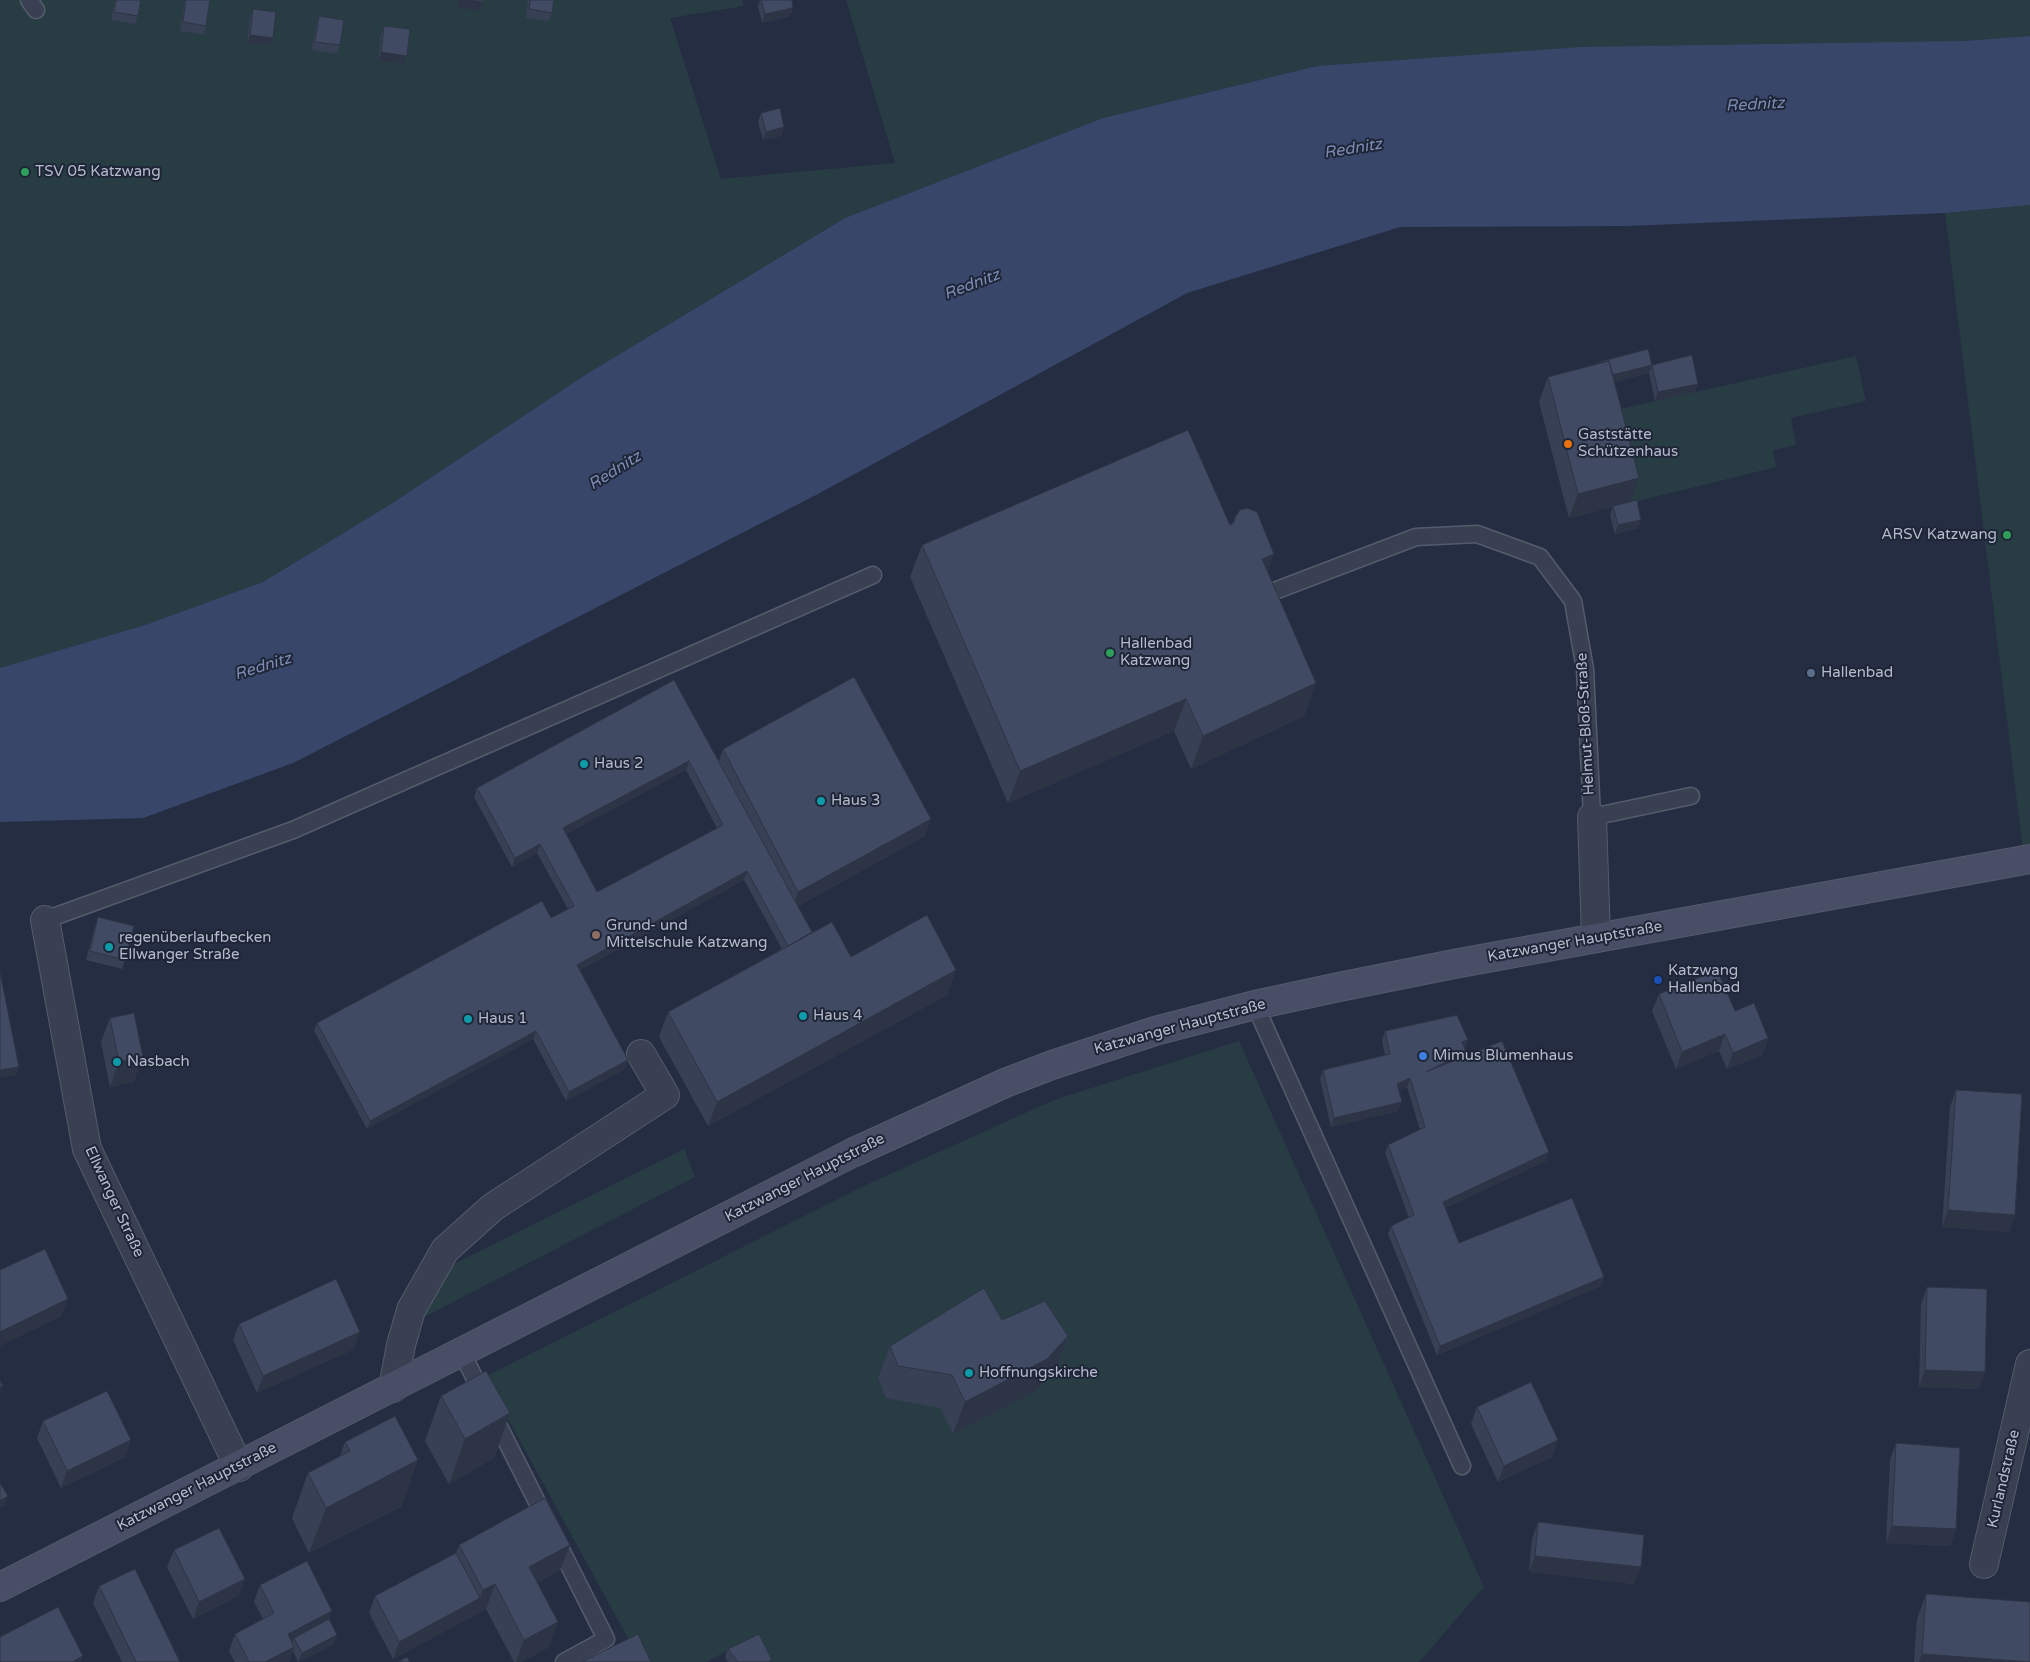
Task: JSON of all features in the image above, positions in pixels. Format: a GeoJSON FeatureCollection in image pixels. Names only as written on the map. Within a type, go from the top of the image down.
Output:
{"type":"FeatureCollection","features":[{"type":"Feature","properties":{"kind":"main road","name":"Katzwanger Hauptstraße"},"geometry":{"type":"LineString","coordinates":[[0,1587],[845,1157],[1005,1083],[1145,1034],[1255,1005],[1424,970],[2030,859]]}},
{"type":"Feature","properties":{"kind":"street","name":"Helmut-Bloß-Straße"},"geometry":{"type":"LineString","coordinates":[[1592,818],[1596,938]]}},
{"type":"Feature","properties":{"kind":"street","name":"Ellwanger Straße"},"geometry":{"type":"LineString","coordinates":[[45,920],[88,1149],[239,1466]]}},
{"type":"Feature","properties":{"kind":"street"},"geometry":{"type":"LineString","coordinates":[[393,1388],[401,1345],[411,1310],[446,1250],[493,1207],[665,1095],[641,1054]]}},
{"type":"Feature","properties":{"kind":"street","name":"Kurlandstraße"},"geometry":{"type":"LineString","coordinates":[[1984,1564],[2030,1364]]}},
{"type":"Feature","properties":{"kind":"lane","name":"Helmut-Bloß-Straße"},"geometry":{"type":"LineString","coordinates":[[1278,590],[1416,537],[1477,534],[1540,557],[1573,601],[1585,669],[1592,818]]}},
{"type":"Feature","properties":{"kind":"lane"},"geometry":{"type":"LineString","coordinates":[[45,920],[293,830],[873,575]]}},
{"type":"Feature","properties":{"kind":"lane"},"geometry":{"type":"LineString","coordinates":[[1592,818],[1691,796]]}},
{"type":"Feature","properties":{"kind":"lane"},"geometry":{"type":"LineString","coordinates":[[1255,1005],[1462,1466]]}},
{"type":"Feature","properties":{"kind":"lane"},"geometry":{"type":"LineString","coordinates":[[462,1353],[606,1639],[564,1662]]}},
{"type":"Feature","properties":{"kind":"shaded area"},"geometry":{"type":"Polygon","coordinates":[[[0,0],[742,0],[744,6],[670,18],[721,179],[895,163],[846,0],[2030,0],[2030,36],[1963,41],[1317,66],[1103,118],[845,218],[585,375],[391,504],[263,582],[148,624],[0,668],[0,0]]]}},
{"type":"Feature","properties":{"kind":"shaded area","name":"ARSV Katzwang"},"geometry":{"type":"Polygon","coordinates":[[[2030,205],[2030,858],[2024,859],[1945,213],[2030,205]]]}},
{"type":"Feature","properties":{"kind":"shaded area"},"geometry":{"type":"Polygon","coordinates":[[[1856,356],[1866,401],[1791,418],[1796,445],[1773,450],[1776,467],[1630,503],[1607,412],[1856,356]]]}},
{"type":"Feature","properties":{"kind":"shaded area"},"geometry":{"type":"Polygon","coordinates":[[[1239,1041],[1484,1587],[1419,1662],[771,1662],[756,1636],[706,1662],[641,1662],[485,1377],[866,1185],[1054,1100],[1239,1041]]]}},
{"type":"Feature","properties":{"kind":"shaded area"},"geometry":{"type":"Polygon","coordinates":[[[684,1149],[695,1177],[424,1317],[442,1270],[684,1149]]]}},
{"type":"Feature","properties":{"kind":"water","name":"Rednitz"},"geometry":{"type":"Polygon","coordinates":[[[2030,36],[2030,205],[1945,213],[1626,226],[1400,227],[1187,293],[816,495],[293,763],[143,818],[0,822],[0,668],[148,624],[263,582],[391,504],[585,375],[845,218],[1103,118],[1317,66],[1581,47],[1963,41],[2030,36]]]}},
{"type":"Feature","properties":{"kind":"building"},"geometry":{"type":"Polygon","coordinates":[[[116,0],[141,0],[138,16],[114,12],[116,0]]]}},
{"type":"Feature","properties":{"kind":"building"},"geometry":{"type":"Polygon","coordinates":[[[186,0],[210,0],[206,26],[183,22],[186,0]]]}},
{"type":"Feature","properties":{"kind":"building"},"geometry":{"type":"Polygon","coordinates":[[[467,0],[484,0],[483,2],[467,0]]]}},
{"type":"Feature","properties":{"kind":"building"},"geometry":{"type":"Polygon","coordinates":[[[530,0],[554,0],[552,13],[529,9],[530,0]]]}},
{"type":"Feature","properties":{"kind":"building"},"geometry":{"type":"Polygon","coordinates":[[[761,0],[792,0],[793,8],[765,14],[761,0]]]}},
{"type":"Feature","properties":{"kind":"building"},"geometry":{"type":"Polygon","coordinates":[[[253,9],[276,12],[273,38],[250,35],[253,9]]]}},
{"type":"Feature","properties":{"kind":"building"},"geometry":{"type":"Polygon","coordinates":[[[319,16],[344,20],[340,45],[315,42],[319,16]]]}},
{"type":"Feature","properties":{"kind":"building"},"geometry":{"type":"Polygon","coordinates":[[[384,26],[410,29],[407,56],[381,52],[384,26]]]}},
{"type":"Feature","properties":{"kind":"building"},"geometry":{"type":"Polygon","coordinates":[[[780,108],[784,127],[766,132],[761,113],[780,108]]]}},
{"type":"Feature","properties":{"kind":"building"},"geometry":{"type":"Polygon","coordinates":[[[1648,349],[1652,365],[1612,375],[1609,361],[1599,363],[1599,362],[1648,349]]]}},
{"type":"Feature","properties":{"kind":"building"},"geometry":{"type":"Polygon","coordinates":[[[1692,355],[1698,384],[1658,392],[1652,365],[1692,355]]]}},
{"type":"Feature","properties":{"kind":"building"},"geometry":{"type":"Polygon","coordinates":[[[1609,361],[1639,478],[1578,494],[1548,377],[1609,361]]]}},
{"type":"Feature","properties":{"kind":"building","name":"Hallenbad Katzwang"},"geometry":{"type":"Polygon","coordinates":[[[1188,430],[1230,525],[1234,523],[1235,517],[1240,510],[1247,508],[1257,512],[1274,554],[1262,559],[1316,683],[1203,736],[1186,699],[1020,771],[922,545],[1188,430]]]}},
{"type":"Feature","properties":{"kind":"building"},"geometry":{"type":"Polygon","coordinates":[[[1637,500],[1641,520],[1618,525],[1613,506],[1637,500]]]}},
{"type":"Feature","properties":{"kind":"building","name":"Haus 3"},"geometry":{"type":"Polygon","coordinates":[[[854,677],[931,819],[798,892],[723,749],[854,677]]]}},
{"type":"Feature","properties":{"kind":"building"},"geometry":{"type":"Polygon","coordinates":[[[674,680],[812,932],[788,946],[747,871],[577,965],[628,1060],[569,1092],[536,1031],[370,1121],[317,1023],[542,901],[551,918],[574,906],[540,844],[515,858],[477,788],[674,680]],[[689,761],[563,828],[597,892],[723,825],[689,761]]]}},
{"type":"Feature","properties":{"kind":"building","name":"Haus 4"},"geometry":{"type":"Polygon","coordinates":[[[927,915],[956,970],[717,1102],[668,1012],[832,922],[851,957],[927,915]]]}},
{"type":"Feature","properties":{"kind":"building","name":"regenüberlaufbecken Ellwanger Straße"},"geometry":{"type":"Polygon","coordinates":[[[98,917],[134,926],[125,960],[90,951],[98,917]]]}},
{"type":"Feature","properties":{"kind":"building"},"geometry":{"type":"Polygon","coordinates":[[[1717,970],[1735,1011],[1754,1003],[1768,1038],[1733,1053],[1725,1034],[1682,1052],[1659,994],[1717,970]]]}},
{"type":"Feature","properties":{"kind":"building"},"geometry":{"type":"Polygon","coordinates":[[[0,972],[19,1067],[0,1070],[0,972]]]}},
{"type":"Feature","properties":{"kind":"building"},"geometry":{"type":"Polygon","coordinates":[[[134,1013],[143,1057],[119,1062],[110,1018],[134,1013]]]}},
{"type":"Feature","properties":{"kind":"building"},"geometry":{"type":"Polygon","coordinates":[[[1457,1015],[1468,1040],[1462,1042],[1466,1052],[1426,1072],[1502,1041],[1549,1152],[1443,1202],[1459,1243],[1572,1198],[1604,1277],[1440,1346],[1391,1226],[1414,1215],[1388,1145],[1425,1127],[1410,1078],[1397,1084],[1402,1102],[1334,1118],[1323,1070],[1390,1054],[1385,1031],[1457,1015]]]}},
{"type":"Feature","properties":{"kind":"building"},"geometry":{"type":"Polygon","coordinates":[[[1956,1090],[2022,1094],[2015,1215],[1948,1210],[1956,1090]]]}},
{"type":"Feature","properties":{"kind":"building"},"geometry":{"type":"Polygon","coordinates":[[[45,1249],[68,1299],[0,1332],[0,1270],[45,1249]]]}},
{"type":"Feature","properties":{"kind":"building"},"geometry":{"type":"Polygon","coordinates":[[[336,1279],[360,1332],[263,1376],[239,1324],[336,1279]]]}},
{"type":"Feature","properties":{"kind":"building"},"geometry":{"type":"Polygon","coordinates":[[[1927,1287],[1987,1289],[1985,1372],[1925,1370],[1927,1287]]]}},
{"type":"Feature","properties":{"kind":"building"},"geometry":{"type":"Polygon","coordinates":[[[984,1288],[1002,1320],[1045,1301],[1068,1336],[1047,1359],[965,1402],[952,1375],[898,1366],[890,1346],[984,1288]]]}},
{"type":"Feature","properties":{"kind":"building"},"geometry":{"type":"Polygon","coordinates":[[[486,1371],[510,1413],[465,1439],[441,1396],[486,1371]]]}},
{"type":"Feature","properties":{"kind":"building"},"geometry":{"type":"Polygon","coordinates":[[[1531,1382],[1558,1440],[1504,1466],[1477,1407],[1531,1382]]]}},
{"type":"Feature","properties":{"kind":"building"},"geometry":{"type":"Polygon","coordinates":[[[107,1391],[131,1440],[67,1471],[43,1421],[107,1391]]]}},
{"type":"Feature","properties":{"kind":"building"},"geometry":{"type":"Polygon","coordinates":[[[395,1416],[418,1460],[326,1508],[308,1473],[350,1451],[345,1442],[395,1416]]]}},
{"type":"Feature","properties":{"kind":"building"},"geometry":{"type":"Polygon","coordinates":[[[1896,1443],[1960,1448],[1956,1529],[1892,1526],[1896,1443]]]}},
{"type":"Feature","properties":{"kind":"building"},"geometry":{"type":"Polygon","coordinates":[[[0,1483],[8,1496],[0,1501],[0,1483]]]}},
{"type":"Feature","properties":{"kind":"building"},"geometry":{"type":"Polygon","coordinates":[[[545,1498],[570,1545],[529,1567],[558,1622],[524,1640],[495,1584],[483,1590],[459,1545],[545,1498]]]}},
{"type":"Feature","properties":{"kind":"building"},"geometry":{"type":"Polygon","coordinates":[[[1538,1522],[1644,1535],[1641,1567],[1535,1556],[1538,1522]]]}},
{"type":"Feature","properties":{"kind":"building"},"geometry":{"type":"Polygon","coordinates":[[[219,1528],[245,1579],[199,1602],[174,1550],[219,1528]]]}},
{"type":"Feature","properties":{"kind":"building"},"geometry":{"type":"Polygon","coordinates":[[[456,1553],[480,1598],[399,1642],[375,1596],[456,1553]]]}},
{"type":"Feature","properties":{"kind":"building"},"geometry":{"type":"Polygon","coordinates":[[[307,1561],[332,1611],[288,1634],[294,1647],[265,1662],[249,1662],[235,1634],[274,1613],[260,1585],[307,1561]]]}},
{"type":"Feature","properties":{"kind":"building"},"geometry":{"type":"Polygon","coordinates":[[[135,1569],[180,1662],[136,1662],[99,1586],[135,1569]]]}},
{"type":"Feature","properties":{"kind":"building"},"geometry":{"type":"Polygon","coordinates":[[[1926,1594],[2030,1602],[2030,1662],[1922,1654],[1926,1594]]]}},
{"type":"Feature","properties":{"kind":"building"},"geometry":{"type":"Polygon","coordinates":[[[58,1607],[83,1656],[72,1662],[0,1662],[0,1637],[58,1607]]]}},
{"type":"Feature","properties":{"kind":"building"},"geometry":{"type":"Polygon","coordinates":[[[329,1619],[337,1635],[302,1653],[294,1638],[329,1619]]]}},
{"type":"Feature","properties":{"kind":"building"},"geometry":{"type":"Polygon","coordinates":[[[638,1634],[651,1662],[581,1662],[638,1634]]]}},
{"type":"Feature","properties":{"kind":"building"},"geometry":{"type":"Polygon","coordinates":[[[759,1634],[772,1660],[769,1662],[738,1662],[728,1649],[759,1634]]]}},
{"type":"Feature","properties":{"kind":"building"},"geometry":{"type":"Polygon","coordinates":[[[407,1657],[410,1662],[398,1662],[407,1657]]]}},
{"type":"Feature","properties":{"kind":"place","name":"TSV 05 Katzwang"},"geometry":{"type":"Point","coordinates":[25,172]}},
{"type":"Feature","properties":{"kind":"place","name":"Gaststätte Schützenhaus"},"geometry":{"type":"Point","coordinates":[1568,444]}},
{"type":"Feature","properties":{"kind":"place","name":"ARSV Katzwang"},"geometry":{"type":"Point","coordinates":[2007,535]}},
{"type":"Feature","properties":{"kind":"place","name":"Hallenbad Katzwang"},"geometry":{"type":"Point","coordinates":[1110,653]}},
{"type":"Feature","properties":{"kind":"place","name":"Hallenbad"},"geometry":{"type":"Point","coordinates":[1811,673]}},
{"type":"Feature","properties":{"kind":"place","name":"Haus 2"},"geometry":{"type":"Point","coordinates":[584,764]}},
{"type":"Feature","properties":{"kind":"place","name":"Haus 3"},"geometry":{"type":"Point","coordinates":[821,801]}},
{"type":"Feature","properties":{"kind":"place","name":"Grund- und Mittelschule Katzwang"},"geometry":{"type":"Point","coordinates":[596,935]}},
{"type":"Feature","properties":{"kind":"place","name":"regenüberlaufbecken Ellwanger Straße"},"geometry":{"type":"Point","coordinates":[109,947]}},
{"type":"Feature","properties":{"kind":"place","name":"Katzwang Hallenbad"},"geometry":{"type":"Point","coordinates":[1658,980]}},
{"type":"Feature","properties":{"kind":"place","name":"Haus 4"},"geometry":{"type":"Point","coordinates":[803,1016]}},
{"type":"Feature","properties":{"kind":"place","name":"Haus 1"},"geometry":{"type":"Point","coordinates":[468,1019]}},
{"type":"Feature","properties":{"kind":"place","name":"Mimus Blumenhaus"},"geometry":{"type":"Point","coordinates":[1423,1056]}},
{"type":"Feature","properties":{"kind":"place","name":"Nasbach"},"geometry":{"type":"Point","coordinates":[117,1062]}},
{"type":"Feature","properties":{"kind":"place","name":"Hoffnungskirche"},"geometry":{"type":"Point","coordinates":[969,1373]}}]}
